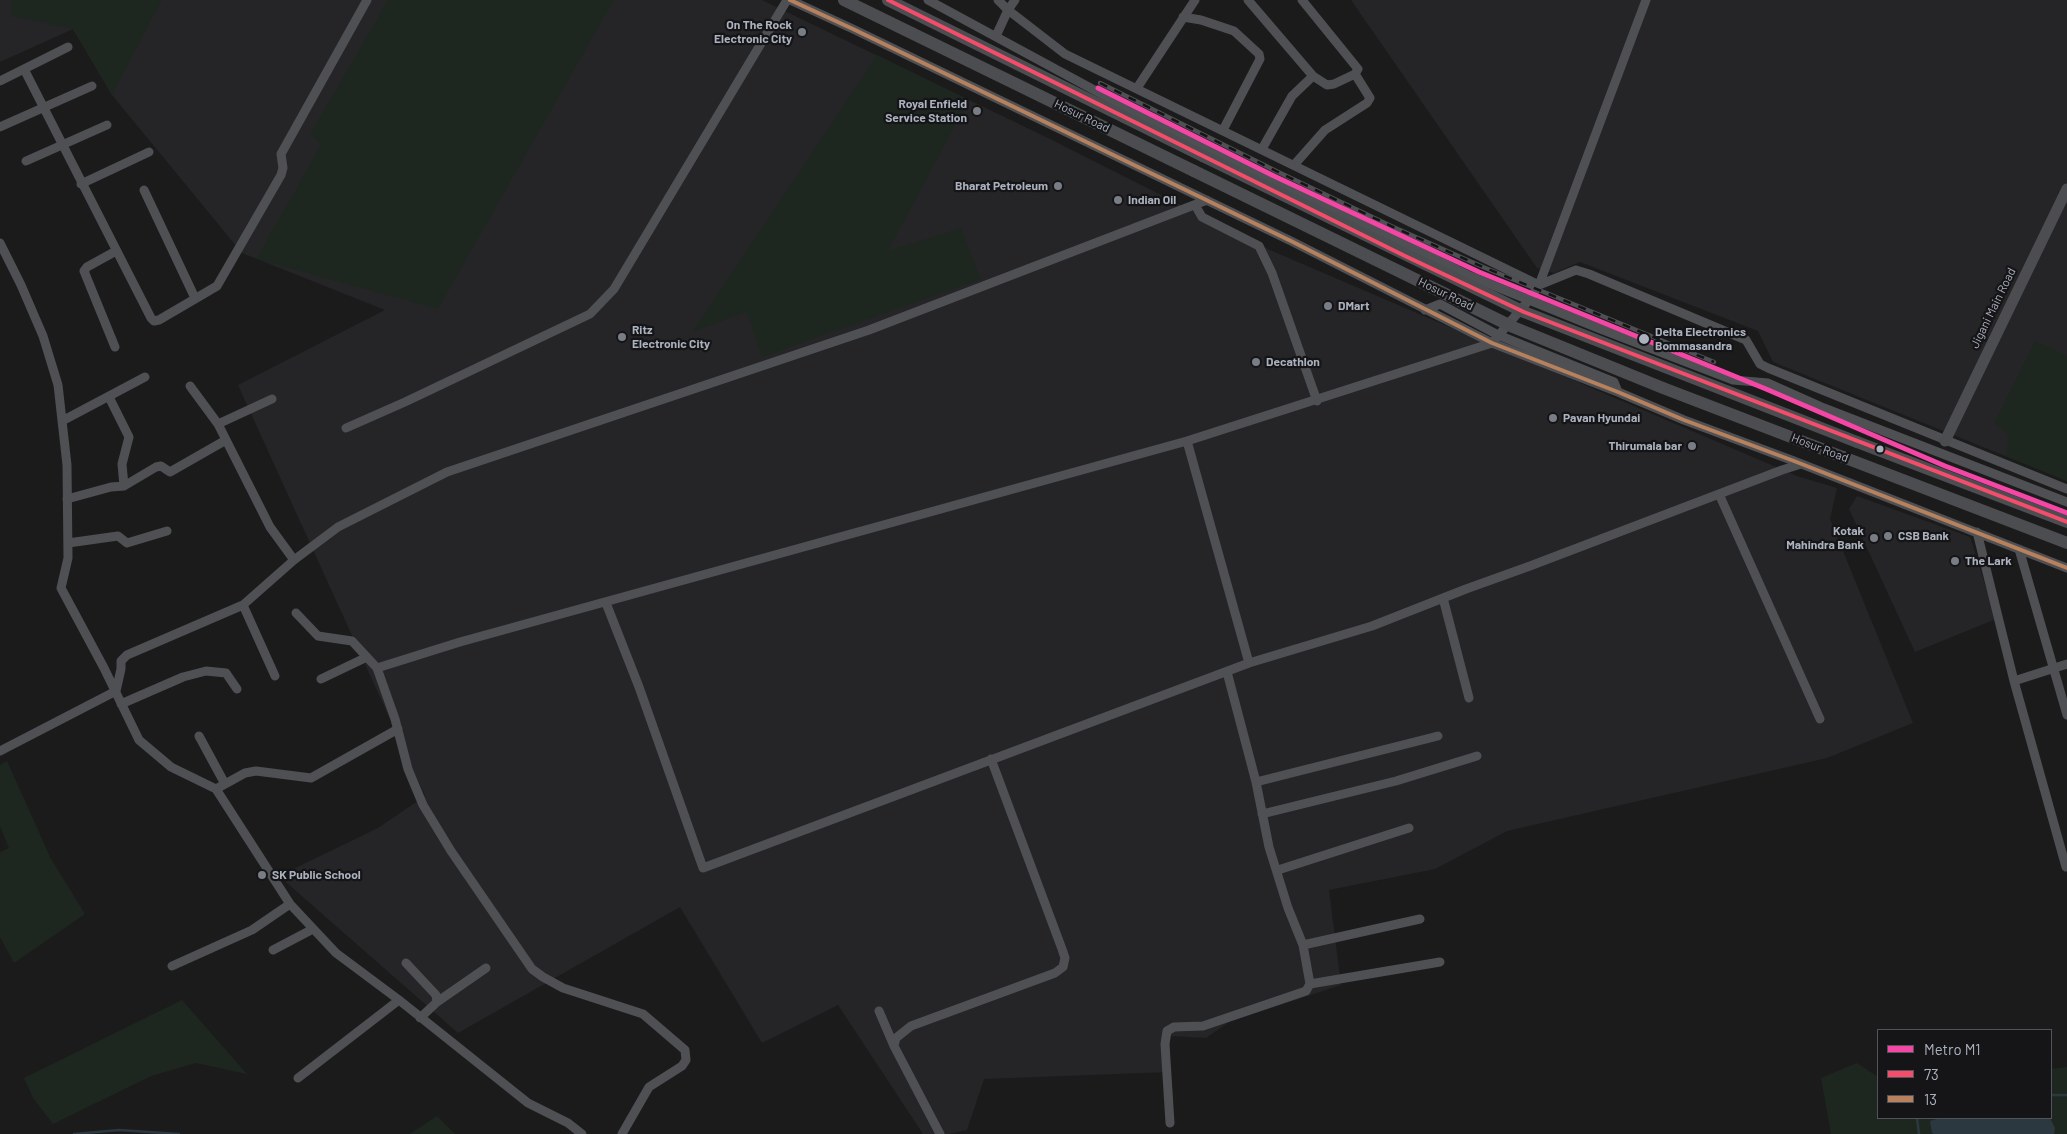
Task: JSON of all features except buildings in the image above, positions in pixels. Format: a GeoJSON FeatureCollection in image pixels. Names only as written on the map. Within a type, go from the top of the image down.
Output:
{"type":"FeatureCollection","features":[{"type":"Feature","properties":{"kind":"highway","name":"Hosur Road"},"geometry":{"type":"LineString","coordinates":[[844,0],[1513,327],[1654,385],[2067,543]]}},
{"type":"Feature","properties":{"kind":"highway","name":"Hosur Road"},"geometry":{"type":"LineString","coordinates":[[888,0],[1405,256],[1524,312],[2067,522]]}},
{"type":"Feature","properties":{"kind":"main road","name":"Jigani Main Road"},"geometry":{"type":"LineString","coordinates":[[1944,441],[2067,188]]}},
{"type":"Feature","properties":{"kind":"street"},"geometry":{"type":"LineString","coordinates":[[24,69],[151,318],[154,321],[159,320],[217,286],[281,175],[283,168],[281,154],[367,0]]}},
{"type":"Feature","properties":{"kind":"street"},"geometry":{"type":"LineString","coordinates":[[346,428],[590,314],[614,289],[788,0],[853,29],[1207,200],[1492,343],[1684,420],[2067,568]]}},
{"type":"Feature","properties":{"kind":"street"},"geometry":{"type":"LineString","coordinates":[[928,0],[1120,104],[1470,276],[1733,380],[1768,383],[1824,408],[2067,502]]}},
{"type":"Feature","properties":{"kind":"street"},"geometry":{"type":"LineString","coordinates":[[998,0],[1008,10],[1065,54],[1539,285],[1576,270],[1589,274],[1746,340],[1760,364],[1944,441],[2067,489]]}},
{"type":"Feature","properties":{"kind":"street"},"geometry":{"type":"LineString","coordinates":[[996,36],[1008,10],[1015,0]]}},
{"type":"Feature","properties":{"kind":"street"},"geometry":{"type":"LineString","coordinates":[[1137,88],[1195,0]]}},
{"type":"Feature","properties":{"kind":"street"},"geometry":{"type":"LineString","coordinates":[[1248,0],[1313,76],[1327,85],[1355,74],[1358,69],[1302,0]]}},
{"type":"Feature","properties":{"kind":"street"},"geometry":{"type":"LineString","coordinates":[[378,668],[460,642],[1188,441],[1317,401],[1492,343],[1529,300],[1539,285],[1646,0]]}},
{"type":"Feature","properties":{"kind":"street"},"geometry":{"type":"LineString","coordinates":[[1183,17],[1200,20],[1234,31],[1259,54],[1260,59],[1224,130]]}},
{"type":"Feature","properties":{"kind":"street"},"geometry":{"type":"LineString","coordinates":[[0,81],[68,47]]}},
{"type":"Feature","properties":{"kind":"street"},"geometry":{"type":"LineString","coordinates":[[1056,69],[1065,54]]}},
{"type":"Feature","properties":{"kind":"street"},"geometry":{"type":"LineString","coordinates":[[1294,165],[1325,130],[1367,103],[1370,98],[1355,74]]}},
{"type":"Feature","properties":{"kind":"street"},"geometry":{"type":"LineString","coordinates":[[1262,149],[1292,96],[1313,76]]}},
{"type":"Feature","properties":{"kind":"street"},"geometry":{"type":"LineString","coordinates":[[0,127],[92,86]]}},
{"type":"Feature","properties":{"kind":"street"},"geometry":{"type":"LineString","coordinates":[[26,161],[106,125]]}},
{"type":"Feature","properties":{"kind":"street"},"geometry":{"type":"LineString","coordinates":[[82,184],[149,152]]}},
{"type":"Feature","properties":{"kind":"street"},"geometry":{"type":"LineString","coordinates":[[144,190],[195,298]]}},
{"type":"Feature","properties":{"kind":"street"},"geometry":{"type":"LineString","coordinates":[[0,751],[116,691],[121,661],[127,656],[243,605],[294,560],[338,527],[447,472],[869,330],[1207,200]]}},
{"type":"Feature","properties":{"kind":"street"},"geometry":{"type":"LineString","coordinates":[[1195,205],[1202,217],[1259,246],[1272,273],[1317,401]]}},
{"type":"Feature","properties":{"kind":"street"},"geometry":{"type":"LineString","coordinates":[[0,243],[43,336],[58,386],[67,465],[68,558],[61,588],[116,691],[139,740],[171,767],[216,789],[290,904],[336,953],[399,1000],[528,1103],[568,1123],[582,1134]]}},
{"type":"Feature","properties":{"kind":"street"},"geometry":{"type":"LineString","coordinates":[[115,347],[84,271],[87,266],[116,251]]}},
{"type":"Feature","properties":{"kind":"street"},"geometry":{"type":"LineString","coordinates":[[1450,310],[1470,276]]}},
{"type":"Feature","properties":{"kind":"street"},"geometry":{"type":"LineString","coordinates":[[1425,310],[1440,304],[1498,335],[1614,382],[1618,392]]}},
{"type":"Feature","properties":{"kind":"street"},"geometry":{"type":"LineString","coordinates":[[62,422],[145,377]]}},
{"type":"Feature","properties":{"kind":"street"},"geometry":{"type":"LineString","coordinates":[[190,386],[218,424],[270,527],[294,560]]}},
{"type":"Feature","properties":{"kind":"street"},"geometry":{"type":"LineString","coordinates":[[108,397],[129,437],[122,464],[124,486]]}},
{"type":"Feature","properties":{"kind":"street"},"geometry":{"type":"LineString","coordinates":[[218,424],[272,398]]}},
{"type":"Feature","properties":{"kind":"street"},"geometry":{"type":"LineString","coordinates":[[1904,439],[1910,427]]}},
{"type":"Feature","properties":{"kind":"street"},"geometry":{"type":"LineString","coordinates":[[67,499],[112,487],[124,486],[156,466],[161,466],[170,472],[226,440]]}},
{"type":"Feature","properties":{"kind":"street"},"geometry":{"type":"LineString","coordinates":[[1188,441],[1249,664]]}},
{"type":"Feature","properties":{"kind":"street"},"geometry":{"type":"LineString","coordinates":[[606,603],[639,688],[703,868],[1249,664],[1372,626],[1802,464]]}},
{"type":"Feature","properties":{"kind":"street"},"geometry":{"type":"LineString","coordinates":[[1719,494],[1820,719]]}},
{"type":"Feature","properties":{"kind":"street"},"geometry":{"type":"LineString","coordinates":[[68,543],[118,536],[127,543],[167,531]]}},
{"type":"Feature","properties":{"kind":"street"},"geometry":{"type":"LineString","coordinates":[[1977,532],[2014,681],[2066,868]]}},
{"type":"Feature","properties":{"kind":"street"},"geometry":{"type":"LineString","coordinates":[[2019,549],[2067,715]]}},
{"type":"Feature","properties":{"kind":"street"},"geometry":{"type":"LineString","coordinates":[[1443,598],[1469,698]]}},
{"type":"Feature","properties":{"kind":"street"},"geometry":{"type":"LineString","coordinates":[[243,605],[275,676]]}},
{"type":"Feature","properties":{"kind":"street"},"geometry":{"type":"LineString","coordinates":[[296,613],[318,636],[352,641],[378,668],[398,729],[408,769],[423,805],[451,851],[532,969],[563,988],[643,1014],[685,1050],[686,1060],[682,1066],[649,1088],[622,1134]]}},
{"type":"Feature","properties":{"kind":"street"},"geometry":{"type":"LineString","coordinates":[[321,679],[367,657]]}},
{"type":"Feature","properties":{"kind":"street"},"geometry":{"type":"LineString","coordinates":[[2014,681],[2067,664]]}},
{"type":"Feature","properties":{"kind":"street"},"geometry":{"type":"LineString","coordinates":[[121,704],[183,677],[206,671],[226,673],[236,688]]}},
{"type":"Feature","properties":{"kind":"street"},"geometry":{"type":"LineString","coordinates":[[1170,1123],[1165,1044],[1168,1031],[1174,1027],[1203,1026],[1306,991],[1310,984],[1303,945],[1288,908],[1264,829],[1256,782],[1227,672]]}},
{"type":"Feature","properties":{"kind":"street"},"geometry":{"type":"LineString","coordinates":[[216,789],[245,773],[256,771],[311,778],[398,729]]}},
{"type":"Feature","properties":{"kind":"street"},"geometry":{"type":"LineString","coordinates":[[199,736],[225,784]]}},
{"type":"Feature","properties":{"kind":"street"},"geometry":{"type":"LineString","coordinates":[[1256,782],[1438,736]]}},
{"type":"Feature","properties":{"kind":"street"},"geometry":{"type":"LineString","coordinates":[[1262,814],[1396,782],[1477,756]]}},
{"type":"Feature","properties":{"kind":"street"},"geometry":{"type":"LineString","coordinates":[[894,1046],[896,1038],[910,1026],[1055,973],[1062,967],[1065,958],[1062,949],[991,760]]}},
{"type":"Feature","properties":{"kind":"street"},"geometry":{"type":"LineString","coordinates":[[1278,870],[1409,828]]}},
{"type":"Feature","properties":{"kind":"street"},"geometry":{"type":"LineString","coordinates":[[172,966],[252,930],[290,904]]}},
{"type":"Feature","properties":{"kind":"street"},"geometry":{"type":"LineString","coordinates":[[1303,945],[1420,919]]}},
{"type":"Feature","properties":{"kind":"street"},"geometry":{"type":"LineString","coordinates":[[273,950],[313,929]]}},
{"type":"Feature","properties":{"kind":"street"},"geometry":{"type":"LineString","coordinates":[[1310,984],[1440,962]]}},
{"type":"Feature","properties":{"kind":"street"},"geometry":{"type":"LineString","coordinates":[[406,963],[436,995],[437,1002]]}},
{"type":"Feature","properties":{"kind":"street"},"geometry":{"type":"LineString","coordinates":[[420,1018],[437,1002],[486,968]]}},
{"type":"Feature","properties":{"kind":"street"},"geometry":{"type":"LineString","coordinates":[[298,1078],[399,1000]]}},
{"type":"Feature","properties":{"kind":"street"},"geometry":{"type":"LineString","coordinates":[[879,1011],[894,1046],[940,1134]]}},
{"type":"Feature","properties":{"kind":"shaded area"},"geometry":{"type":"Polygon","coordinates":[[[0,0],[762,0],[1050,139],[1270,250],[1797,476],[1837,488],[1830,519],[1913,723],[1827,758],[1507,831],[1435,869],[1329,890],[1341,985],[1229,1022],[1206,1038],[1170,1036],[1169,1072],[984,1079],[967,1130],[949,1134],[923,1134],[838,1005],[762,1043],[680,907],[458,1033],[279,876],[378,828],[425,796],[238,385],[385,310],[242,253],[112,95],[73,29],[0,62],[0,0]]]}},
{"type":"Feature","properties":{"kind":"shaded area"},"geometry":{"type":"Polygon","coordinates":[[[12,0],[162,0],[112,95],[73,29],[11,16],[12,0]]]}},
{"type":"Feature","properties":{"kind":"shaded area"},"geometry":{"type":"Polygon","coordinates":[[[388,0],[614,0],[438,309],[256,259],[321,145],[310,134],[388,0]]]}},
{"type":"Feature","properties":{"kind":"shaded area"},"geometry":{"type":"Polygon","coordinates":[[[1351,0],[2067,0],[2067,481],[1773,362],[1758,331],[1580,262],[1554,273],[1537,268],[1351,0]]]}},
{"type":"Feature","properties":{"kind":"shaded area"},"geometry":{"type":"Polygon","coordinates":[[[877,55],[969,100],[888,251],[961,228],[981,279],[762,357],[747,312],[692,332],[877,55]]]}},
{"type":"Feature","properties":{"kind":"shaded area"},"geometry":{"type":"Polygon","coordinates":[[[2035,341],[2067,356],[2067,481],[2005,456],[2008,446],[2007,435],[2002,428],[1994,423],[2035,341]]]}},
{"type":"Feature","properties":{"kind":"shaded area"},"geometry":{"type":"Polygon","coordinates":[[[1857,496],[1970,537],[1996,619],[1915,652],[1849,509],[1857,496]]]}},
{"type":"Feature","properties":{"kind":"shaded area"},"geometry":{"type":"Polygon","coordinates":[[[7,761],[51,859],[85,914],[14,963],[0,937],[0,852],[9,848],[0,826],[0,765],[7,761]]]}},
{"type":"Feature","properties":{"kind":"shaded area"},"geometry":{"type":"Polygon","coordinates":[[[182,1000],[247,1074],[196,1063],[151,1076],[53,1124],[33,1098],[24,1078],[182,1000]]]}},
{"type":"Feature","properties":{"kind":"shaded area"},"geometry":{"type":"Polygon","coordinates":[[[1857,1063],[1877,1076],[1877,1119],[2052,1119],[2052,1069],[2067,1067],[2067,1134],[1831,1134],[1821,1078],[1857,1063]]]}},
{"type":"Feature","properties":{"kind":"shaded area"},"geometry":{"type":"Polygon","coordinates":[[[437,1116],[455,1134],[410,1134],[437,1116]]]}},
{"type":"Feature","properties":{"kind":"shaded area"},"geometry":{"type":"Polygon","coordinates":[[[1937,1119],[2050,1119],[2055,1128],[2054,1134],[1934,1134],[1932,1133],[1930,1121],[1937,1119]]]}},
{"type":"Feature","properties":{"kind":"waterway"},"geometry":{"type":"LineString","coordinates":[[2052,1095],[2067,1095]]}},
{"type":"Feature","properties":{"kind":"waterway"},"geometry":{"type":"LineString","coordinates":[[1917,1119],[1919,1134]]}},
{"type":"Feature","properties":{"kind":"waterway"},"geometry":{"type":"LineString","coordinates":[[74,1134],[119,1130],[179,1134]]}},
{"type":"Feature","properties":{"kind":"railway"},"geometry":{"type":"LineString","coordinates":[[1100,83],[1391,226],[1483,267],[1714,362]]}},
{"type":"Feature","properties":{"kind":"metro line","name":"M1"},"geometry":{"type":"LineString","coordinates":[[1098,88],[1274,176],[1479,272],[1766,389],[1945,466],[2067,513]]}},
{"type":"Feature","properties":{"kind":"transit line","name":"13"},"geometry":{"type":"LineString","coordinates":[[790,0],[1291,241],[1492,343],[1684,420],[2067,568]]}},
{"type":"Feature","properties":{"kind":"transit line","name":"73"},"geometry":{"type":"LineString","coordinates":[[888,0],[1405,256],[1524,312],[2067,522]]}},
{"type":"Feature","properties":{"kind":"place","name":"On The Rock Electronic City"},"geometry":{"type":"Point","coordinates":[802,32]}},
{"type":"Feature","properties":{"kind":"place","name":"Royal Enfield Service Station"},"geometry":{"type":"Point","coordinates":[977,111]}},
{"type":"Feature","properties":{"kind":"place","name":"Bharat Petroleum"},"geometry":{"type":"Point","coordinates":[1058,186]}},
{"type":"Feature","properties":{"kind":"place","name":"Indian Oil"},"geometry":{"type":"Point","coordinates":[1118,200]}},
{"type":"Feature","properties":{"kind":"place","name":"DMart"},"geometry":{"type":"Point","coordinates":[1328,306]}},
{"type":"Feature","properties":{"kind":"place","name":"Ritz Electronic City"},"geometry":{"type":"Point","coordinates":[622,337]}},
{"type":"Feature","properties":{"kind":"place","name":"Delta Electronics Bommasandra"},"geometry":{"type":"Point","coordinates":[1644,339]}},
{"type":"Feature","properties":{"kind":"place","name":"Decathlon"},"geometry":{"type":"Point","coordinates":[1256,362]}},
{"type":"Feature","properties":{"kind":"place","name":"Pavan Hyundai"},"geometry":{"type":"Point","coordinates":[1553,418]}},
{"type":"Feature","properties":{"kind":"place","name":"Thirumala bar"},"geometry":{"type":"Point","coordinates":[1692,446]}},
{"type":"Feature","properties":{"kind":"place","name":"CSB Bank"},"geometry":{"type":"Point","coordinates":[1888,536]}},
{"type":"Feature","properties":{"kind":"place","name":"Kotak Mahindra Bank"},"geometry":{"type":"Point","coordinates":[1874,538]}},
{"type":"Feature","properties":{"kind":"place","name":"The Lark"},"geometry":{"type":"Point","coordinates":[1955,561]}},
{"type":"Feature","properties":{"kind":"place","name":"SK Public School"},"geometry":{"type":"Point","coordinates":[262,875]}}]}
